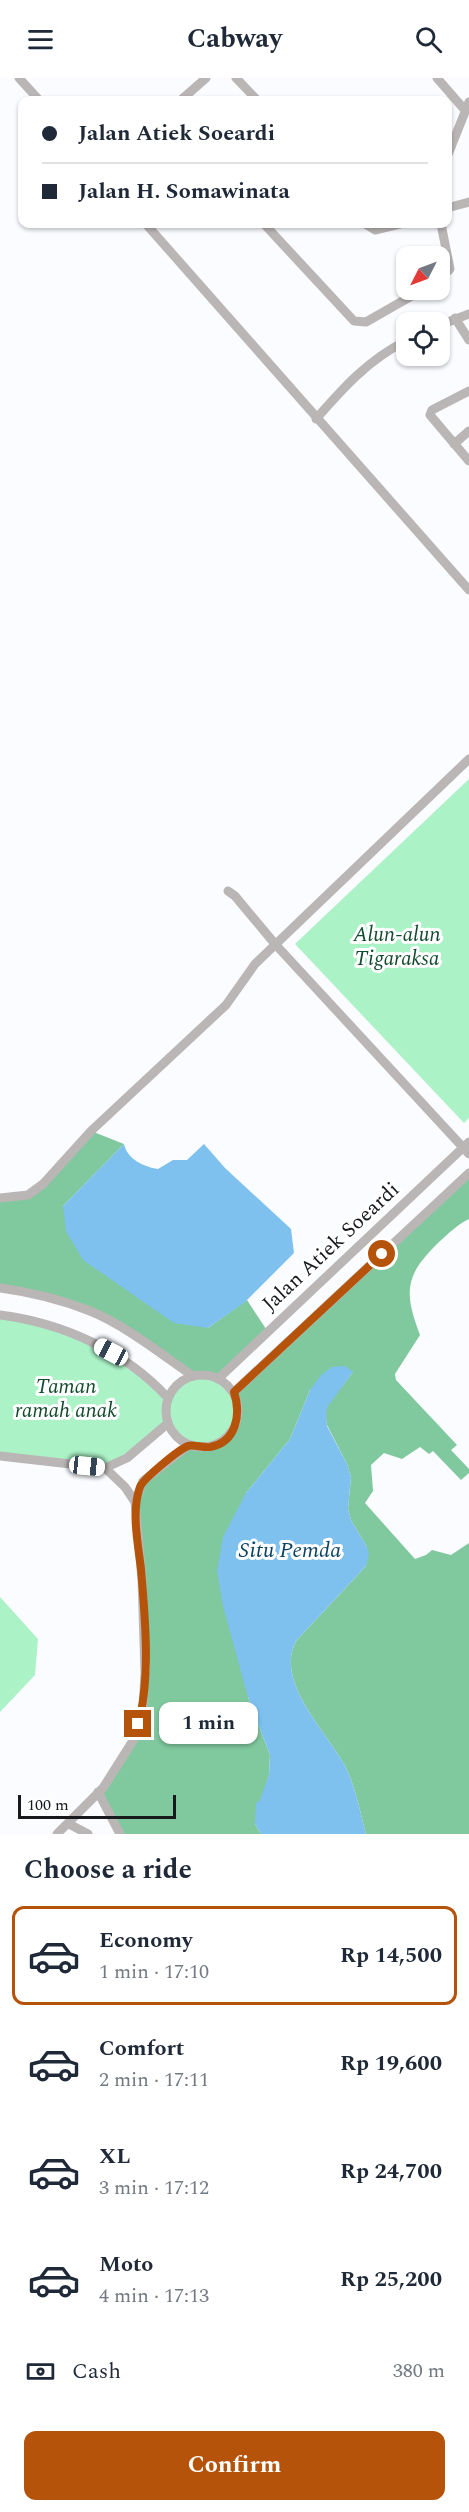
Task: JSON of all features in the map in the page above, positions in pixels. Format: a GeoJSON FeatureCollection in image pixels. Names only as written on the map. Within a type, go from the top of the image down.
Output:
{"type":"FeatureCollection","features":[{"type":"Feature","properties":{"kind":"street"},"geometry":{"type":"LineString","coordinates":[[19,78],[35,96]]}},
{"type":"Feature","properties":{"kind":"street"},"geometry":{"type":"LineString","coordinates":[[186,96],[206,78]]}},
{"type":"Feature","properties":{"kind":"street"},"geometry":{"type":"LineString","coordinates":[[236,78],[252,96]]}},
{"type":"Feature","properties":{"kind":"street"},"geometry":{"type":"LineString","coordinates":[[436,78],[467,106],[452,143]]}},
{"type":"Feature","properties":{"kind":"street"},"geometry":{"type":"LineString","coordinates":[[452,136],[456,132]]}},
{"type":"Feature","properties":{"kind":"street"},"geometry":{"type":"LineString","coordinates":[[452,207],[469,202]]}},
{"type":"Feature","properties":{"kind":"street"},"geometry":{"type":"LineString","coordinates":[[149,228],[469,590]]}},
{"type":"Feature","properties":{"kind":"street"},"geometry":{"type":"LineString","coordinates":[[268,228],[354,321],[366,322],[404,300]]}},
{"type":"Feature","properties":{"kind":"street"},"geometry":{"type":"LineString","coordinates":[[442,228],[445,246]]}},
{"type":"Feature","properties":{"kind":"street"},"geometry":{"type":"LineString","coordinates":[[450,320],[469,314]]}},
{"type":"Feature","properties":{"kind":"street"},"geometry":{"type":"LineString","coordinates":[[455,318],[469,340]]}},
{"type":"Feature","properties":{"kind":"street"},"geometry":{"type":"LineString","coordinates":[[316,419],[346,384],[384,352],[396,346]]}},
{"type":"Feature","properties":{"kind":"street"},"geometry":{"type":"LineString","coordinates":[[469,392],[432,410],[430,415],[469,461]]}},
{"type":"Feature","properties":{"kind":"street"},"geometry":{"type":"LineString","coordinates":[[454,444],[469,431]]}},
{"type":"Feature","properties":{"kind":"street"},"geometry":{"type":"LineString","coordinates":[[0,1198],[28,1194],[43,1184],[91,1131],[226,1005],[255,964],[275,944],[469,759]]}},
{"type":"Feature","properties":{"kind":"street"},"geometry":{"type":"LineString","coordinates":[[228,891],[467,1148]]}},
{"type":"Feature","properties":{"kind":"street","name":"Jalan Atiek Soeardi"},"geometry":{"type":"LineString","coordinates":[[218,1379],[467,1148]]}},
{"type":"Feature","properties":{"kind":"street","name":"Jalan Atiek Soeardi"},"geometry":{"type":"LineString","coordinates":[[234,1392],[469,1173]]}},
{"type":"Feature","properties":{"kind":"street"},"geometry":{"type":"LineString","coordinates":[[0,1288],[25,1291],[92,1312],[145,1343],[193,1376]]}},
{"type":"Feature","properties":{"kind":"street"},"geometry":{"type":"LineString","coordinates":[[0,1315],[18,1317],[85,1338],[118,1356],[150,1378],[168,1398]]}},
{"type":"Feature","properties":{"kind":"street"},"geometry":{"type":"LineString","coordinates":[[204,1375],[218,1379],[234,1392],[238,1419],[233,1431],[214,1446],[189,1445],[179,1440],[167,1424],[165,1409],[168,1398],[174,1388],[193,1376],[204,1375]]}},
{"type":"Feature","properties":{"kind":"street"},"geometry":{"type":"LineString","coordinates":[[0,1456],[105,1468],[127,1458],[167,1424]]}},
{"type":"Feature","properties":{"kind":"street"},"geometry":{"type":"LineString","coordinates":[[57,1834],[98,1792],[134,1739],[143,1709],[145,1674],[142,1591],[135,1502],[142,1481],[189,1445]]}},
{"type":"Feature","properties":{"kind":"street"},"geometry":{"type":"LineString","coordinates":[[105,1468],[124,1486],[135,1502]]}},
{"type":"Feature","properties":{"kind":"street"},"geometry":{"type":"LineString","coordinates":[[98,1792],[120,1834]]}},
{"type":"Feature","properties":{"kind":"street"},"geometry":{"type":"LineString","coordinates":[[69,1824],[88,1834]]}},
{"type":"Feature","properties":{"kind":"green space","name":"Alun-alun Tigaraksa"},"geometry":{"type":"Polygon","coordinates":[[[469,779],[469,1118],[464,1123],[295,944],[469,779]]]}},
{"type":"Feature","properties":{"kind":"green space"},"geometry":{"type":"Polygon","coordinates":[[[91,1131],[124,1144],[63,1206],[208,1328],[247,1300],[268,1332],[218,1379],[204,1375],[193,1376],[92,1312],[0,1288],[0,1198],[28,1194],[91,1131]]]}},
{"type":"Feature","properties":{"kind":"green space"},"geometry":{"type":"Polygon","coordinates":[[[469,1173],[469,1219],[427,1254],[413,1275],[410,1285],[411,1307],[420,1335],[395,1374],[396,1380],[457,1445],[451,1450],[469,1469],[469,1473],[461,1480],[433,1451],[429,1454],[420,1447],[402,1459],[384,1453],[371,1465],[373,1491],[365,1503],[415,1559],[432,1550],[451,1555],[469,1543],[469,1834],[366,1834],[346,1768],[306,1707],[297,1690],[292,1673],[291,1657],[296,1641],[366,1566],[367,1547],[351,1520],[348,1509],[351,1477],[347,1464],[327,1425],[325,1413],[327,1406],[353,1372],[310,1390],[290,1439],[246,1493],[248,1697],[270,1755],[269,1775],[255,1824],[261,1834],[121,1834],[98,1792],[134,1739],[150,1669],[135,1502],[142,1482],[157,1468],[187,1447],[205,1447],[223,1441],[234,1428],[236,1420],[234,1392],[469,1173]]]}},
{"type":"Feature","properties":{"kind":"green space","name":"Taman ramah anak"},"geometry":{"type":"Polygon","coordinates":[[[0,1315],[85,1338],[168,1397],[174,1389],[190,1378],[209,1376],[218,1378],[233,1392],[237,1401],[237,1419],[234,1427],[222,1441],[214,1445],[199,1447],[183,1442],[167,1425],[105,1468],[0,1456],[0,1315]]]}},
{"type":"Feature","properties":{"kind":"green space"},"geometry":{"type":"Polygon","coordinates":[[[0,1597],[38,1639],[35,1675],[0,1712],[0,1597]]]}},
{"type":"Feature","properties":{"kind":"water"},"geometry":{"type":"Polygon","coordinates":[[[124,1144],[132,1158],[158,1169],[173,1160],[187,1160],[204,1144],[225,1168],[291,1229],[294,1253],[245,1302],[208,1328],[174,1323],[83,1260],[66,1231],[63,1206],[124,1144]]]}},
{"type":"Feature","properties":{"kind":"water","name":"Situ Pemda"},"geometry":{"type":"Polygon","coordinates":[[[345,1366],[353,1372],[328,1406],[327,1426],[347,1464],[351,1477],[348,1509],[351,1520],[369,1554],[366,1566],[296,1641],[291,1657],[292,1674],[297,1690],[346,1768],[366,1834],[261,1834],[255,1824],[256,1803],[260,1800],[269,1775],[270,1755],[248,1697],[223,1606],[217,1571],[223,1537],[246,1493],[290,1439],[310,1390],[321,1375],[332,1367],[345,1366]]]}},
{"type":"Feature","properties":{"kind":"route"},"geometry":{"type":"LineString","coordinates":[[138,1724],[143,1709],[145,1674],[142,1579],[135,1502],[142,1481],[189,1445],[201,1448],[214,1446],[225,1440],[233,1431],[238,1419],[234,1392],[382,1254]]}}]}
